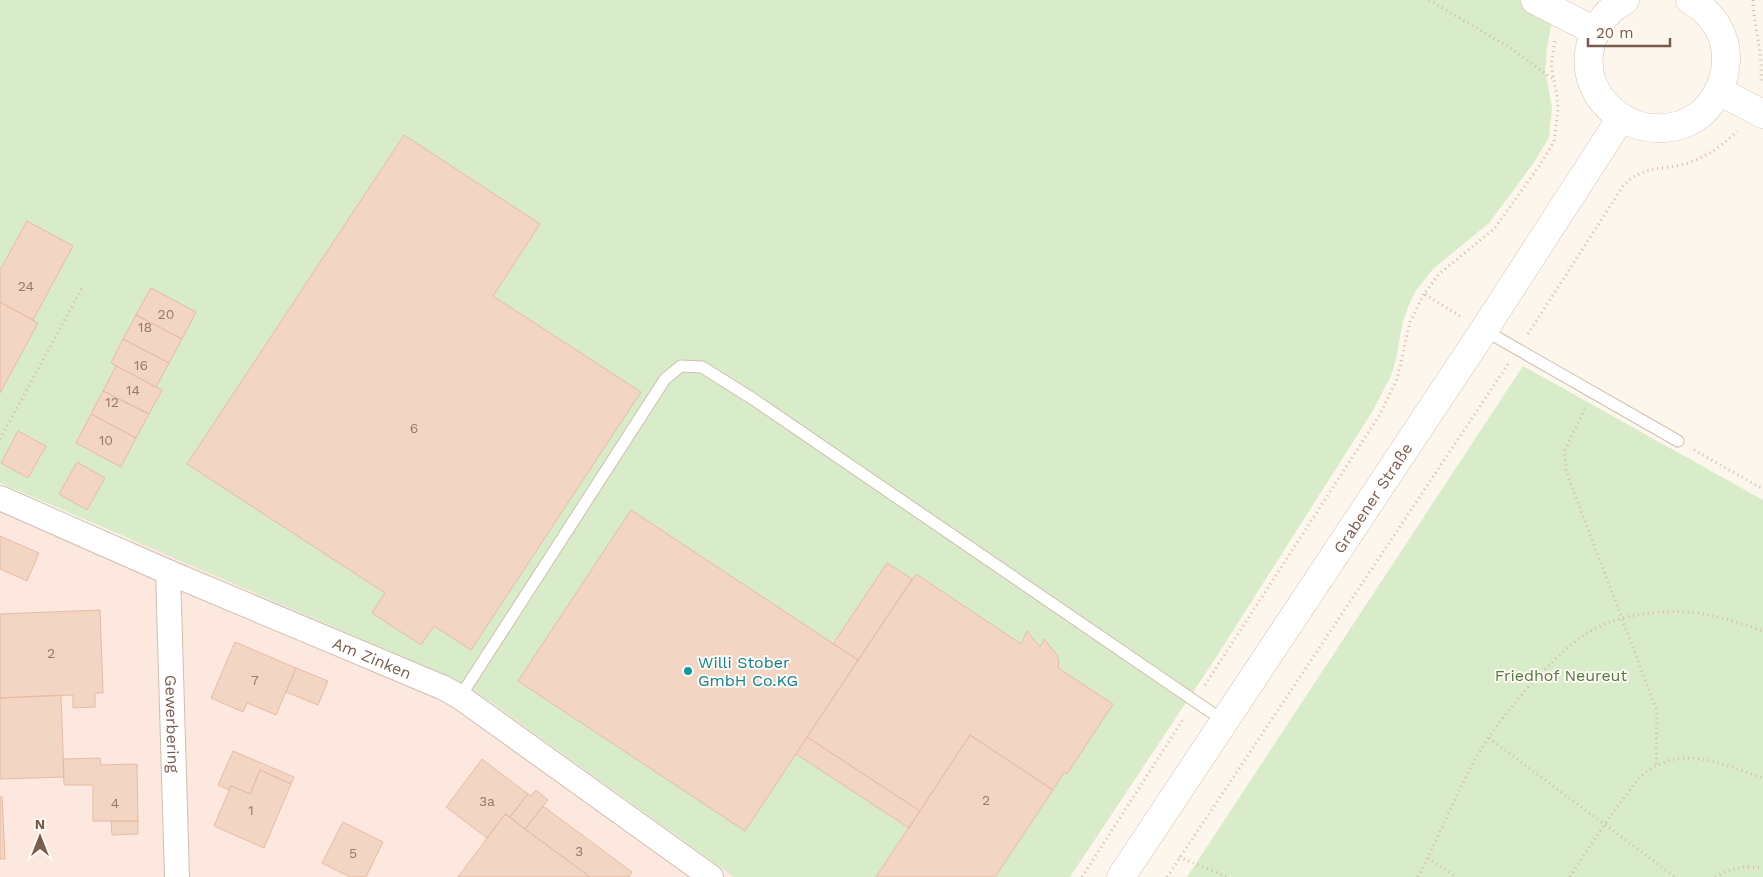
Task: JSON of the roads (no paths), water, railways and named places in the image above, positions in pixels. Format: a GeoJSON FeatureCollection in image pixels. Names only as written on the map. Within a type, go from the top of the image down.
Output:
{"type":"FeatureCollection","features":[{"type":"Feature","properties":{"kind":"street"},"geometry":{"type":"LineString","coordinates":[[1535,0],[1595,31]]}},
{"type":"Feature","properties":{"kind":"street"},"geometry":{"type":"LineString","coordinates":[[1625,0],[1608,12],[1595,31],[1590,48],[1590,72],[1595,89],[1607,106],[1621,118],[1636,126],[1656,129],[1684,124],[1706,109],[1719,91],[1726,69],[1726,53],[1722,36],[1711,17],[1695,1]]}},
{"type":"Feature","properties":{"kind":"street"},"geometry":{"type":"LineString","coordinates":[[1719,91],[1758,112]]}},
{"type":"Feature","properties":{"kind":"street","name":"Grabener Straße"},"geometry":{"type":"LineString","coordinates":[[1121,877],[1484,330],[1621,118]]}},
{"type":"Feature","properties":{"kind":"street","name":"Am Zinken"},"geometry":{"type":"LineString","coordinates":[[0,498],[168,572],[460,696],[711,877]]}},
{"type":"Feature","properties":{"kind":"street","name":"Gewerbering"},"geometry":{"type":"LineString","coordinates":[[168,572],[177,877]]}},
{"type":"Feature","properties":{"kind":"lane"},"geometry":{"type":"LineString","coordinates":[[1484,330],[1678,441]]}},
{"type":"Feature","properties":{"kind":"lane"},"geometry":{"type":"LineString","coordinates":[[460,696],[665,379],[681,366],[702,367],[753,399],[1224,721]]}},
{"type":"Feature","properties":{"kind":"place","name":"Willi Stober GmbH Co.KG"},"geometry":{"type":"Point","coordinates":[688,671]}},
{"type":"Feature","properties":{"kind":"park label","name":"Friedhof Neureut"},"geometry":{"type":"Point","coordinates":[1561,675]}}]}
